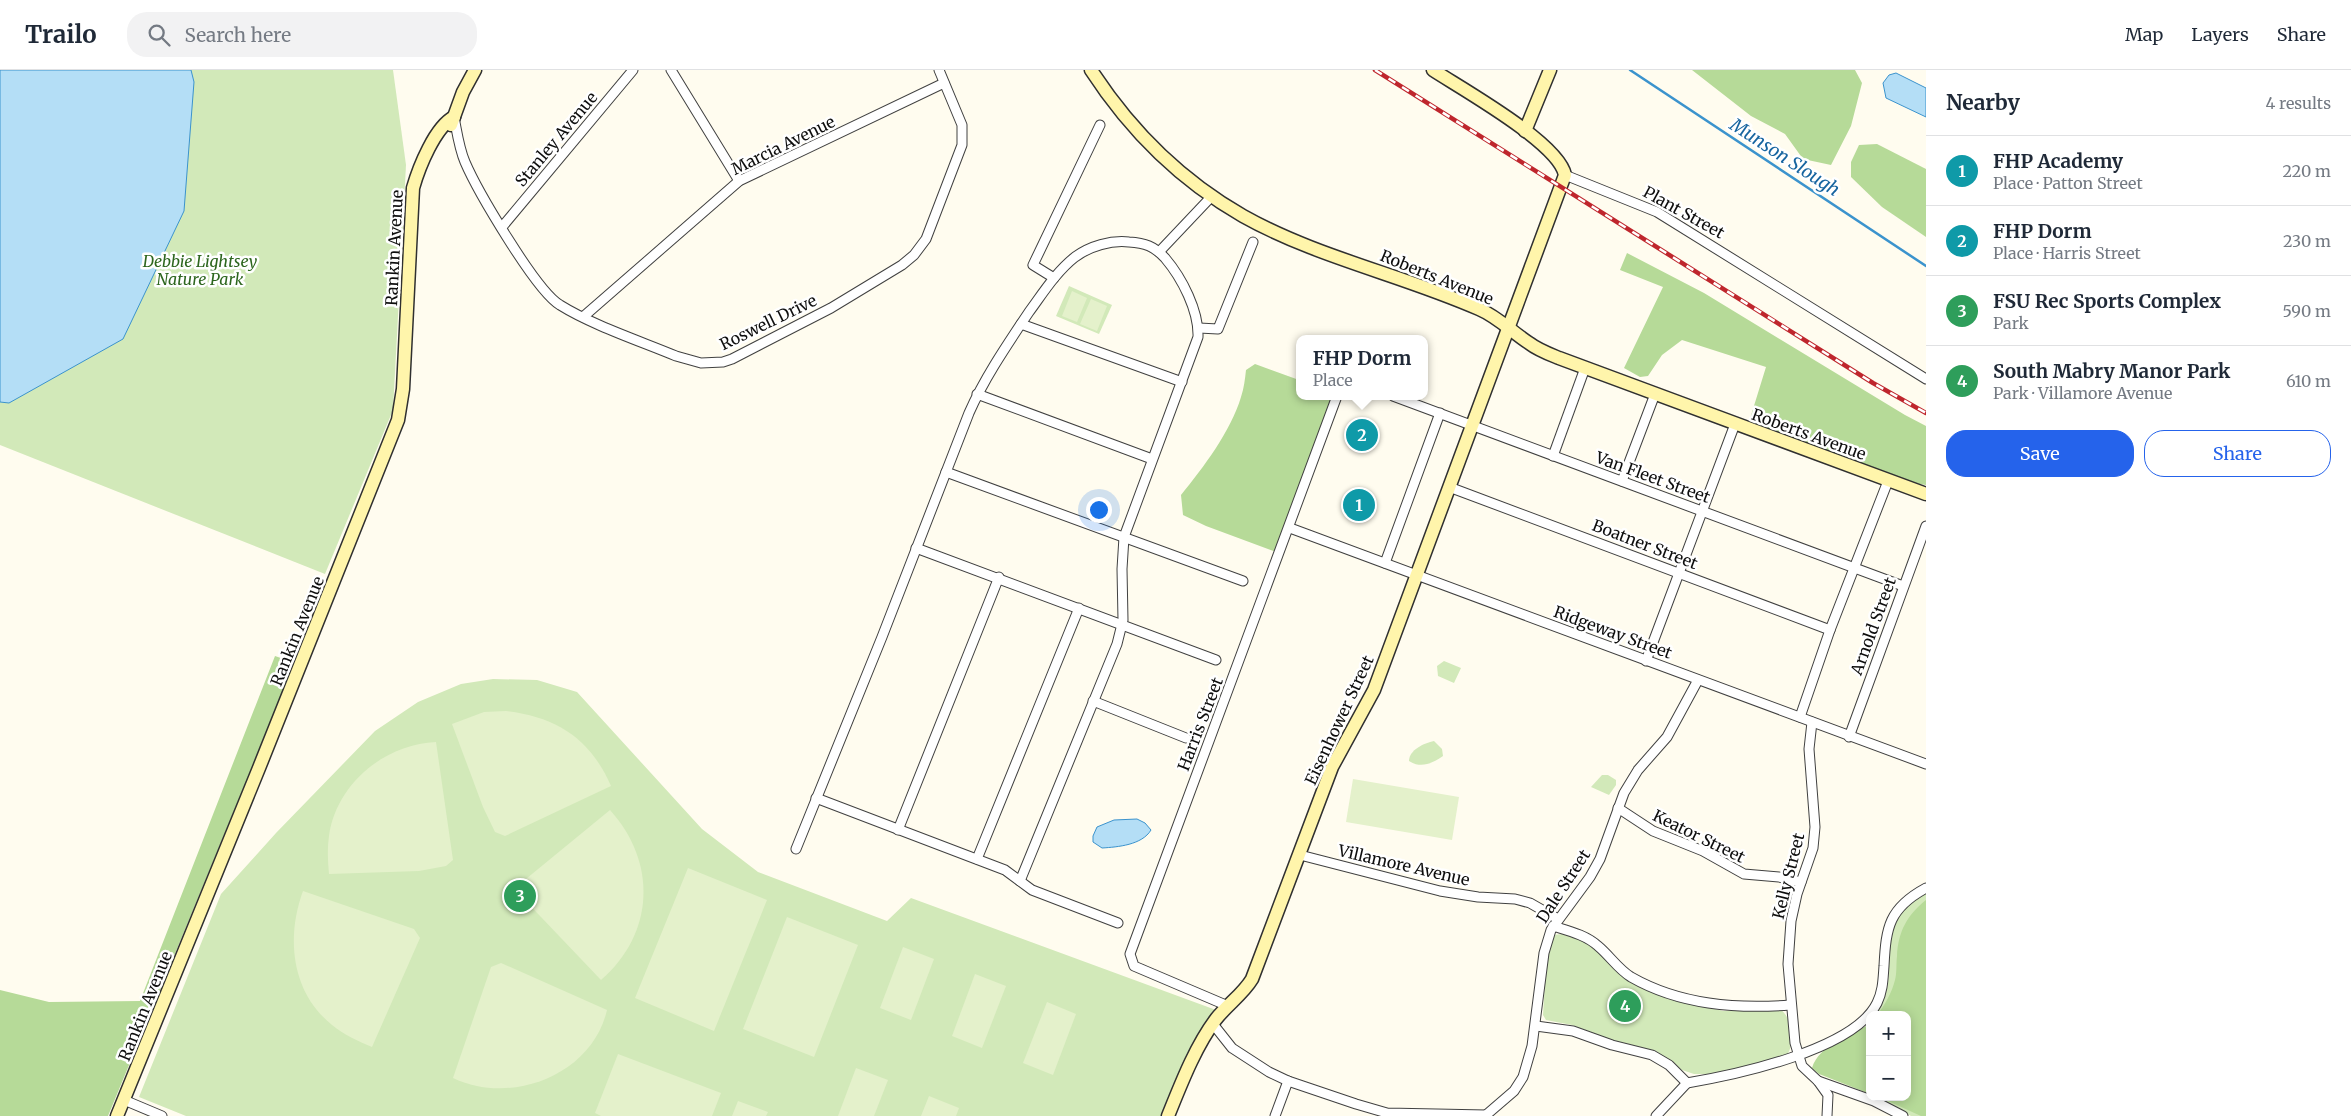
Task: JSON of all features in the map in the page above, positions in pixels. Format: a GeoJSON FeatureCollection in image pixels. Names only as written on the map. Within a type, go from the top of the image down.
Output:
{"type":"FeatureCollection","features":[{"type":"Feature","properties":{"kind":"street","name":"Rankin Avenue"},"geometry":{"type":"LineString","coordinates":[[117,1116],[260,768],[398,420],[403,389],[413,188],[416,175],[434,142],[451,125],[460,98],[475,70]]}},
{"type":"Feature","properties":{"kind":"street","name":"Stanley Avenue"},"geometry":{"type":"LineString","coordinates":[[502,227],[633,70]]}},
{"type":"Feature","properties":{"kind":"street"},"geometry":{"type":"LineString","coordinates":[[671,70],[739,181]]}},
{"type":"Feature","properties":{"kind":"street","name":"Roswell Drive"},"geometry":{"type":"LineString","coordinates":[[454,117],[464,160],[502,227],[534,276],[554,301],[583,317],[689,361],[706,364],[723,362],[830,308],[902,265],[914,255],[926,239],[962,145],[962,125],[939,70]]}},
{"type":"Feature","properties":{"kind":"street","name":"Roberts Avenue"},"geometry":{"type":"LineString","coordinates":[[1091,70],[1143,138],[1171,165],[1212,196],[1244,216],[1273,230],[1481,310],[1530,344],[1585,368],[1926,494]]}},
{"type":"Feature","properties":{"kind":"street"},"geometry":{"type":"LineString","coordinates":[[1433,70],[1525,130],[1558,160],[1565,175]]}},
{"type":"Feature","properties":{"kind":"street"},"geometry":{"type":"LineString","coordinates":[[1525,130],[1550,70]]}},
{"type":"Feature","properties":{"kind":"street","name":"Marcia Avenue"},"geometry":{"type":"LineString","coordinates":[[583,317],[739,181],[944,83]]}},
{"type":"Feature","properties":{"kind":"street"},"geometry":{"type":"LineString","coordinates":[[1054,278],[1033,265],[1100,125]]}},
{"type":"Feature","properties":{"kind":"street","name":"Eisenhower Street"},"geometry":{"type":"LineString","coordinates":[[1168,1116],[1186,1073],[1213,1024],[1247,988],[1252,978],[1335,760],[1374,690],[1565,175]]}},
{"type":"Feature","properties":{"kind":"street","name":"Plant Street"},"geometry":{"type":"LineString","coordinates":[[1565,175],[1657,212],[1926,379]]}},
{"type":"Feature","properties":{"kind":"street"},"geometry":{"type":"LineString","coordinates":[[1160,252],[1212,196]]}},
{"type":"Feature","properties":{"kind":"street"},"geometry":{"type":"LineString","coordinates":[[796,849],[977,394],[1021,324],[1054,278],[1076,257],[1102,244],[1127,241],[1146,244],[1160,252],[1169,264],[1197,317],[1198,328],[1195,349],[1152,459],[1124,538],[1122,624],[1117,644],[1020,881]]}},
{"type":"Feature","properties":{"kind":"street"},"geometry":{"type":"LineString","coordinates":[[1198,328],[1218,329],[1253,242]]}},
{"type":"Feature","properties":{"kind":"street"},"geometry":{"type":"LineString","coordinates":[[1021,324],[1182,382]]}},
{"type":"Feature","properties":{"kind":"street"},"geometry":{"type":"LineString","coordinates":[[1500,350],[1511,342],[1530,344]]}},
{"type":"Feature","properties":{"kind":"street"},"geometry":{"type":"LineString","coordinates":[[1553,456],[1585,368]]}},
{"type":"Feature","properties":{"kind":"street"},"geometry":{"type":"LineString","coordinates":[[977,394],[1152,459]]}},
{"type":"Feature","properties":{"kind":"street"},"geometry":{"type":"LineString","coordinates":[[1622,481],[1655,394]]}},
{"type":"Feature","properties":{"kind":"street","name":"Harris Street"},"geometry":{"type":"LineString","coordinates":[[1228,1006],[1134,966],[1130,954],[1290,528],[1336,400]]}},
{"type":"Feature","properties":{"kind":"street","name":"Van Fleet Street"},"geometry":{"type":"LineString","coordinates":[[1403,400],[1903,586]]}},
{"type":"Feature","properties":{"kind":"street"},"geometry":{"type":"LineString","coordinates":[[1385,563],[1440,414]]}},
{"type":"Feature","properties":{"kind":"street"},"geometry":{"type":"LineString","coordinates":[[1646,660],[1735,424]]}},
{"type":"Feature","properties":{"kind":"street"},"geometry":{"type":"LineString","coordinates":[[946,472],[1243,581]]}},
{"type":"Feature","properties":{"kind":"street"},"geometry":{"type":"LineString","coordinates":[[1800,717],[1830,630],[1888,480]]}},
{"type":"Feature","properties":{"kind":"street","name":"Boatner Street"},"geometry":{"type":"LineString","coordinates":[[1449,487],[1830,630]]}},
{"type":"Feature","properties":{"kind":"street","name":"Arnold Street"},"geometry":{"type":"LineString","coordinates":[[1849,736],[1926,526]]}},
{"type":"Feature","properties":{"kind":"street","name":"Ridgeway Street"},"geometry":{"type":"LineString","coordinates":[[1290,528],[1926,764]]}},
{"type":"Feature","properties":{"kind":"street"},"geometry":{"type":"LineString","coordinates":[[916,548],[999,577],[1216,660]]}},
{"type":"Feature","properties":{"kind":"street"},"geometry":{"type":"LineString","coordinates":[[898,830],[999,577]]}},
{"type":"Feature","properties":{"kind":"street"},"geometry":{"type":"LineString","coordinates":[[977,860],[1079,608]]}},
{"type":"Feature","properties":{"kind":"street","name":"Dale Street"},"geometry":{"type":"LineString","coordinates":[[1486,1116],[1519,1085],[1532,1046],[1536,1026],[1547,939],[1556,923],[1590,877],[1600,859],[1624,793],[1635,776],[1667,737],[1698,680]]}},
{"type":"Feature","properties":{"kind":"street"},"geometry":{"type":"LineString","coordinates":[[1093,701],[1186,738]]}},
{"type":"Feature","properties":{"kind":"street","name":"Kelly Street"},"geometry":{"type":"LineString","coordinates":[[1812,722],[1810,756],[1815,827],[1813,848],[1801,882],[1789,935],[1788,964],[1790,1005],[1802,1066],[1818,1081],[1828,1095],[1828,1116]]}},
{"type":"Feature","properties":{"kind":"street"},"geometry":{"type":"LineString","coordinates":[[816,798],[1005,870],[1032,890],[1118,923]]}},
{"type":"Feature","properties":{"kind":"street","name":"Keator Street"},"geometry":{"type":"LineString","coordinates":[[1618,808],[1653,832],[1696,848],[1744,874],[1779,877],[1801,882]]}},
{"type":"Feature","properties":{"kind":"street","name":"Villamore Avenue"},"geometry":{"type":"LineString","coordinates":[[1300,855],[1440,891],[1478,897],[1515,898],[1530,902],[1556,923],[1597,945],[1617,966],[1631,977],[1673,994],[1728,1007],[1790,1005]]}},
{"type":"Feature","properties":{"kind":"street"},"geometry":{"type":"LineString","coordinates":[[1656,1116],[1688,1083],[1738,1074],[1799,1054],[1838,1036],[1868,1017],[1883,987],[1886,937],[1890,921],[1901,904],[1926,888]]}},
{"type":"Feature","properties":{"kind":"street"},"geometry":{"type":"LineString","coordinates":[[1213,1024],[1232,1048],[1269,1072],[1288,1081],[1386,1114],[1486,1116]]}},
{"type":"Feature","properties":{"kind":"street"},"geometry":{"type":"LineString","coordinates":[[1536,1026],[1573,1031],[1612,1045],[1652,1055],[1669,1065],[1688,1083]]}},
{"type":"Feature","properties":{"kind":"street"},"geometry":{"type":"LineString","coordinates":[[1275,1116],[1288,1081]]}},
{"type":"Feature","properties":{"kind":"street"},"geometry":{"type":"LineString","coordinates":[[1818,1081],[1874,1101],[1903,1116]]}},
{"type":"Feature","properties":{"kind":"street"},"geometry":{"type":"LineString","coordinates":[[124,1100],[162,1116]]}},
{"type":"Feature","properties":{"kind":"green space","name":"Debbie Lightsey Nature Park"},"geometry":{"type":"Polygon","coordinates":[[[0,70],[393,70],[406,165],[393,410],[325,574],[0,445],[0,70]]]}},
{"type":"Feature","properties":{"kind":"green space"},"geometry":{"type":"Polygon","coordinates":[[[1692,70],[1855,70],[1862,83],[1851,126],[1831,165],[1803,159],[1785,134],[1751,116],[1692,70]]]}},
{"type":"Feature","properties":{"kind":"green space"},"geometry":{"type":"Polygon","coordinates":[[[1877,144],[1926,169],[1926,237],[1882,207],[1851,177],[1851,162],[1859,145],[1877,144]]]}},
{"type":"Feature","properties":{"kind":"green space"},"geometry":{"type":"Polygon","coordinates":[[[1627,253],[1704,293],[1926,426],[1926,485],[1894,480],[1749,422],[1766,367],[1682,340],[1662,355],[1648,376],[1640,377],[1624,368],[1663,287],[1620,270],[1627,253]]]}},
{"type":"Feature","properties":{"kind":"green space"},"geometry":{"type":"Polygon","coordinates":[[[1069,286],[1112,305],[1099,334],[1056,316],[1069,286]]]}},
{"type":"Feature","properties":{"kind":"green space"},"geometry":{"type":"Polygon","coordinates":[[[1072,291],[1087,298],[1077,322],[1062,316],[1072,291]]]}},
{"type":"Feature","properties":{"kind":"green space"},"geometry":{"type":"Polygon","coordinates":[[[1091,299],[1107,306],[1097,331],[1080,324],[1091,299]]]}},
{"type":"Feature","properties":{"kind":"green space"},"geometry":{"type":"Polygon","coordinates":[[[1255,364],[1296,379],[1296,400],[1331,400],[1279,553],[1206,526],[1183,515],[1181,495],[1207,461],[1230,423],[1241,397],[1246,370],[1255,364]]]}},
{"type":"Feature","properties":{"kind":"green space"},"geometry":{"type":"Polygon","coordinates":[[[275,656],[295,663],[108,1116],[0,1116],[0,990],[49,1002],[140,1001],[275,656]]]}},
{"type":"Feature","properties":{"kind":"green space"},"geometry":{"type":"Polygon","coordinates":[[[1444,661],[1461,668],[1454,683],[1438,676],[1437,666],[1444,661]]]}},
{"type":"Feature","properties":{"kind":"green space"},"geometry":{"type":"Polygon","coordinates":[[[493,679],[537,680],[577,692],[702,829],[758,872],[887,921],[911,898],[1216,1010],[1187,1056],[1161,1116],[186,1116],[139,1097],[221,894],[276,833],[375,731],[418,702],[461,684],[493,679]]]}},
{"type":"Feature","properties":{"kind":"green space"},"geometry":{"type":"Polygon","coordinates":[[[506,711],[541,718],[569,733],[593,755],[603,769],[611,786],[505,836],[495,832],[483,807],[452,724],[484,712],[506,711]]]}},
{"type":"Feature","properties":{"kind":"green space"},"geometry":{"type":"Polygon","coordinates":[[[1434,741],[1442,749],[1443,756],[1431,763],[1422,765],[1409,761],[1414,750],[1434,741]]]}},
{"type":"Feature","properties":{"kind":"green space"},"geometry":{"type":"Polygon","coordinates":[[[436,742],[453,860],[446,866],[419,871],[329,874],[329,836],[334,817],[352,784],[366,770],[399,750],[417,744],[436,742]]]}},
{"type":"Feature","properties":{"kind":"green space"},"geometry":{"type":"Polygon","coordinates":[[[1602,775],[1608,775],[1616,780],[1616,785],[1609,795],[1591,787],[1602,775]]]}},
{"type":"Feature","properties":{"kind":"green space"},"geometry":{"type":"Polygon","coordinates":[[[1353,779],[1459,797],[1452,840],[1346,822],[1353,779]]]}},
{"type":"Feature","properties":{"kind":"green space"},"geometry":{"type":"Polygon","coordinates":[[[610,810],[625,830],[636,852],[642,874],[643,897],[640,919],[632,941],[619,961],[601,980],[520,895],[521,883],[610,810]]]}},
{"type":"Feature","properties":{"kind":"green space"},"geometry":{"type":"Polygon","coordinates":[[[688,868],[767,900],[714,1031],[635,998],[688,868]]]}},
{"type":"Feature","properties":{"kind":"green space"},"geometry":{"type":"Polygon","coordinates":[[[303,891],[414,929],[420,938],[372,1047],[346,1035],[318,1012],[300,980],[294,945],[298,909],[303,891]]]}},
{"type":"Feature","properties":{"kind":"green space"},"geometry":{"type":"Polygon","coordinates":[[[1926,893],[1926,1116],[1911,1116],[1883,1101],[1911,1101],[1911,1011],[1877,1011],[1884,999],[1888,983],[1891,935],[1896,920],[1907,906],[1926,893]]]}},
{"type":"Feature","properties":{"kind":"green space"},"geometry":{"type":"Polygon","coordinates":[[[1926,900],[1926,1116],[1921,1116],[1888,1101],[1911,1101],[1911,1011],[1880,1011],[1894,985],[1899,939],[1909,918],[1926,900]]]}},
{"type":"Feature","properties":{"kind":"green space"},"geometry":{"type":"Polygon","coordinates":[[[787,917],[858,945],[814,1057],[743,1029],[787,917]]]}},
{"type":"Feature","properties":{"kind":"green space"},"geometry":{"type":"Polygon","coordinates":[[[1562,934],[1589,943],[1622,974],[1695,1004],[1723,1011],[1779,1009],[1790,1023],[1792,1038],[1789,1051],[1786,1056],[1740,1068],[1708,1074],[1694,1074],[1682,1070],[1656,1051],[1609,1039],[1572,1025],[1546,1020],[1543,1015],[1546,965],[1551,938],[1553,935],[1562,934]]]}},
{"type":"Feature","properties":{"kind":"green space"},"geometry":{"type":"Polygon","coordinates":[[[903,947],[934,959],[911,1020],[880,1008],[903,947]]]}},
{"type":"Feature","properties":{"kind":"green space"},"geometry":{"type":"Polygon","coordinates":[[[501,963],[607,1010],[598,1033],[585,1052],[567,1067],[546,1079],[523,1086],[499,1088],[476,1086],[453,1078],[491,967],[501,963]]]}},
{"type":"Feature","properties":{"kind":"green space"},"geometry":{"type":"Polygon","coordinates":[[[975,974],[1006,986],[982,1048],[952,1036],[975,974]]]}},
{"type":"Feature","properties":{"kind":"green space"},"geometry":{"type":"Polygon","coordinates":[[[1047,1002],[1076,1014],[1053,1075],[1023,1063],[1047,1002]]]}},
{"type":"Feature","properties":{"kind":"green space"},"geometry":{"type":"Polygon","coordinates":[[[1866,1026],[1866,1092],[1819,1074],[1812,1068],[1821,1053],[1836,1041],[1866,1026]]]}},
{"type":"Feature","properties":{"kind":"green space"},"geometry":{"type":"Polygon","coordinates":[[[618,1054],[721,1093],[712,1116],[601,1116],[595,1113],[618,1054]]]}},
{"type":"Feature","properties":{"kind":"green space"},"geometry":{"type":"Polygon","coordinates":[[[856,1068],[888,1080],[874,1116],[838,1116],[856,1068]]]}},
{"type":"Feature","properties":{"kind":"green space"},"geometry":{"type":"Polygon","coordinates":[[[929,1096],[959,1108],[956,1116],[921,1116],[929,1096]]]}},
{"type":"Feature","properties":{"kind":"green space"},"geometry":{"type":"Polygon","coordinates":[[[738,1101],[768,1112],[766,1116],[732,1116],[738,1101]]]}},
{"type":"Feature","properties":{"kind":"water"},"geometry":{"type":"Polygon","coordinates":[[[0,70],[191,70],[194,82],[184,211],[123,339],[9,403],[0,402],[0,70]]]}},
{"type":"Feature","properties":{"kind":"water"},"geometry":{"type":"Polygon","coordinates":[[[1896,73],[1926,88],[1926,117],[1886,98],[1883,83],[1889,75],[1896,73]]]}},
{"type":"Feature","properties":{"kind":"water"},"geometry":{"type":"Polygon","coordinates":[[[1137,819],[1145,823],[1151,830],[1142,839],[1129,844],[1102,848],[1093,842],[1093,836],[1097,827],[1114,820],[1137,819]]]}},
{"type":"Feature","properties":{"kind":"waterway","name":"Munson Slough"},"geometry":{"type":"LineString","coordinates":[[1630,70],[1926,266]]}},
{"type":"Feature","properties":{"kind":"railway"},"geometry":{"type":"LineString","coordinates":[[1375,70],[1873,383],[1926,413]]}},
{"type":"Feature","properties":{"kind":"place","name":"FHP Dorm"},"geometry":{"type":"Point","coordinates":[1362,435]}},
{"type":"Feature","properties":{"kind":"place","name":"FHP Academy"},"geometry":{"type":"Point","coordinates":[1359,505]}},
{"type":"Feature","properties":{"kind":"place","name":"FSU Rec Sports Complex"},"geometry":{"type":"Point","coordinates":[520,896]}},
{"type":"Feature","properties":{"kind":"place","name":"South Mabry Manor Park"},"geometry":{"type":"Point","coordinates":[1625,1006]}}]}
